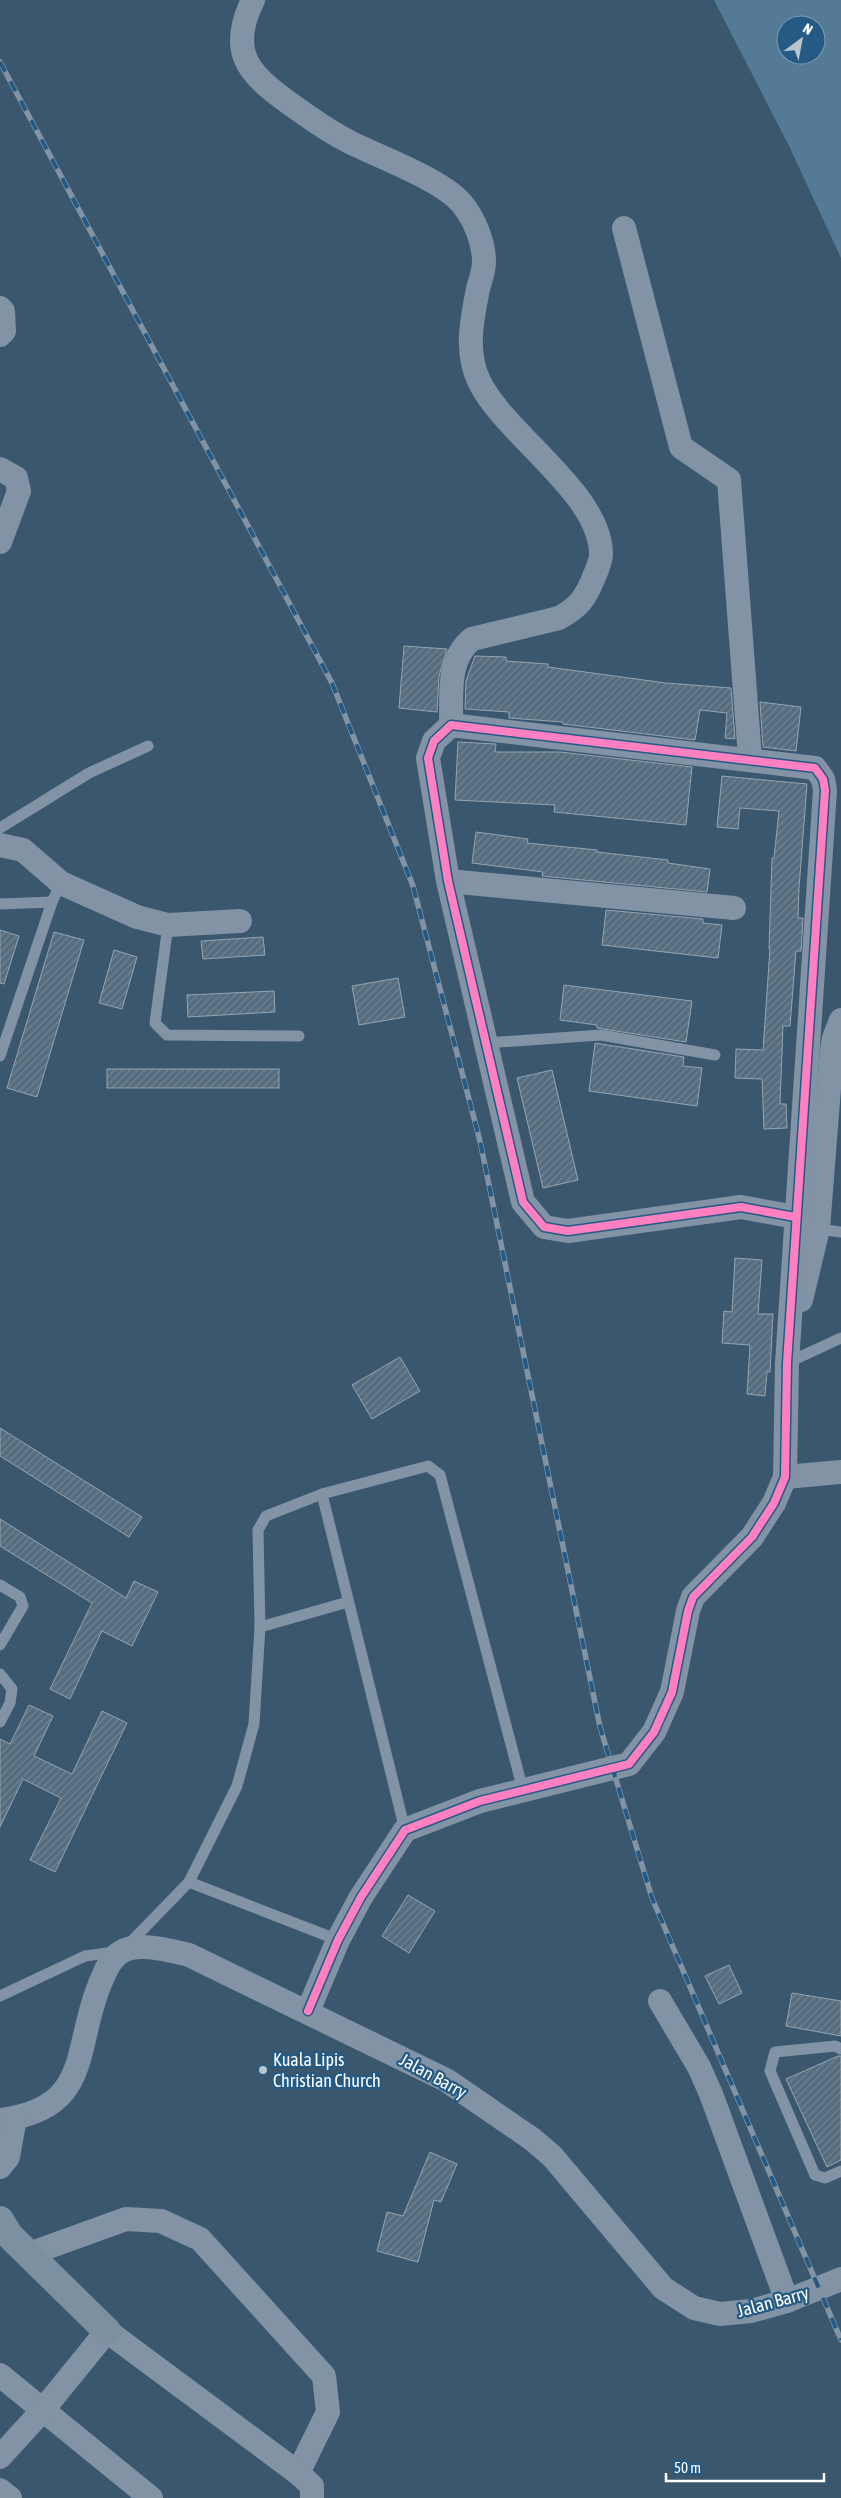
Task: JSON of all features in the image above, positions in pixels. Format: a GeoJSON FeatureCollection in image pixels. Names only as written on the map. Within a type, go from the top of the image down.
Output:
{"type":"FeatureCollection","features":[{"type":"Feature","properties":{"kind":"street"},"geometry":{"type":"LineString","coordinates":[[253,0],[243,21],[240,40],[245,58],[254,73],[266,87],[343,139],[442,188],[463,205],[476,227],[482,245],[484,262],[471,329],[472,351],[478,380],[497,408],[571,488],[598,535],[601,554],[597,571],[582,602],[572,611],[559,618],[472,639],[464,645],[452,672],[451,725],[434,740],[428,758],[448,881],[523,1202],[544,1227],[568,1231],[741,1207],[795,1217]]}},
{"type":"Feature","properties":{"kind":"street"},"geometry":{"type":"LineString","coordinates":[[624,228],[681,447],[729,480],[750,758]]}},
{"type":"Feature","properties":{"kind":"street"},"geometry":{"type":"LineString","coordinates":[[0,308],[3,311],[4,331],[0,335]]}},
{"type":"Feature","properties":{"kind":"street"},"geometry":{"type":"LineString","coordinates":[[0,469],[16,478],[19,491],[0,542]]}},
{"type":"Feature","properties":{"kind":"street"},"geometry":{"type":"LineString","coordinates":[[308,2011],[338,1940],[361,1897],[405,1830],[480,1801],[629,1764],[646,1745],[672,1692],[688,1611],[693,1597],[752,1537],[774,1503],[785,1477],[787,1363],[795,1217],[825,790],[823,780],[815,768],[750,758],[451,725]]}},
{"type":"Feature","properties":{"kind":"street"},"geometry":{"type":"LineString","coordinates":[[0,845],[23,850],[56,892],[137,917],[168,924],[240,921]]}},
{"type":"Feature","properties":{"kind":"street"},"geometry":{"type":"LineString","coordinates":[[448,881],[734,908]]}},
{"type":"Feature","properties":{"kind":"street"},"geometry":{"type":"LineString","coordinates":[[787,1363],[830,1230],[832,1050],[841,1020]]}},
{"type":"Feature","properties":{"kind":"street"},"geometry":{"type":"LineString","coordinates":[[785,1477],[841,1472]]}},
{"type":"Feature","properties":{"kind":"street","name":"Jalan Barry"},"geometry":{"type":"LineString","coordinates":[[122,1951],[144,1947],[162,1948],[189,1955],[308,2011],[446,2080],[532,2139],[552,2156],[587,2195],[663,2288],[694,2308],[720,2314],[751,2311],[787,2301],[841,2279]]}},
{"type":"Feature","properties":{"kind":"street"},"geometry":{"type":"LineString","coordinates":[[0,2167],[8,2157],[7,2119],[37,2112],[55,2102],[70,2084],[80,2058],[87,2021],[97,1988],[108,1964],[122,1951]]}},
{"type":"Feature","properties":{"kind":"street"},"geometry":{"type":"LineString","coordinates":[[660,2001],[699,2067],[711,2094],[787,2301]]}},
{"type":"Feature","properties":{"kind":"street"},"geometry":{"type":"LineString","coordinates":[[29,2254],[126,2219],[161,2221],[200,2239],[324,2376],[328,2412],[298,2473]]}},
{"type":"Feature","properties":{"kind":"street"},"geometry":{"type":"LineString","coordinates":[[0,2220],[9,2235],[107,2331],[298,2473],[312,2486],[312,2498]]}},
{"type":"Feature","properties":{"kind":"street"},"geometry":{"type":"LineString","coordinates":[[0,2457],[42,2411],[107,2331]]}},
{"type":"Feature","properties":{"kind":"street"},"geometry":{"type":"LineString","coordinates":[[0,2375],[151,2498]]}},
{"type":"Feature","properties":{"kind":"street"},"geometry":{"type":"LineString","coordinates":[[0,2490],[10,2498]]}},
{"type":"Feature","properties":{"kind":"lane"},"geometry":{"type":"LineString","coordinates":[[0,828],[89,773],[148,746]]}},
{"type":"Feature","properties":{"kind":"lane"},"geometry":{"type":"LineString","coordinates":[[0,904],[56,892]]}},
{"type":"Feature","properties":{"kind":"lane"},"geometry":{"type":"LineString","coordinates":[[0,1056],[56,892]]}},
{"type":"Feature","properties":{"kind":"lane"},"geometry":{"type":"LineString","coordinates":[[168,924],[155,1023],[168,1035],[299,1036]]}},
{"type":"Feature","properties":{"kind":"lane"},"geometry":{"type":"LineString","coordinates":[[485,1043],[601,1035],[715,1055]]}},
{"type":"Feature","properties":{"kind":"lane"},"geometry":{"type":"LineString","coordinates":[[787,1363],[841,1338]]}},
{"type":"Feature","properties":{"kind":"lane"},"geometry":{"type":"LineString","coordinates":[[0,1996],[85,1956],[122,1951],[189,1882],[237,1786],[254,1724],[260,1627],[258,1530],[266,1516],[322,1494],[428,1466],[440,1475],[523,1790]]}},
{"type":"Feature","properties":{"kind":"lane"},"geometry":{"type":"LineString","coordinates":[[322,1494],[405,1830]]}},
{"type":"Feature","properties":{"kind":"lane"},"geometry":{"type":"LineString","coordinates":[[0,1584],[20,1597],[23,1606],[0,1645]]}},
{"type":"Feature","properties":{"kind":"lane"},"geometry":{"type":"LineString","coordinates":[[260,1627],[348,1602]]}},
{"type":"Feature","properties":{"kind":"lane"},"geometry":{"type":"LineString","coordinates":[[0,1674],[12,1689],[10,1703],[0,1722]]}},
{"type":"Feature","properties":{"kind":"lane"},"geometry":{"type":"LineString","coordinates":[[189,1882],[338,1940]]}},
{"type":"Feature","properties":{"kind":"lane"},"geometry":{"type":"LineString","coordinates":[[841,2049],[835,2046],[775,2052],[770,2071],[815,2175],[825,2178],[841,2171]]}},
{"type":"Feature","properties":{"kind":"water"},"geometry":{"type":"Polygon","coordinates":[[[714,0],[841,0],[841,258],[789,146],[714,0]]]}},
{"type":"Feature","properties":{"kind":"building"},"geometry":{"type":"Polygon","coordinates":[[[404,646],[447,649],[439,676],[437,712],[399,708],[404,646]]]}},
{"type":"Feature","properties":{"kind":"building"},"geometry":{"type":"Polygon","coordinates":[[[475,656],[506,657],[506,661],[548,664],[548,667],[666,683],[731,688],[735,739],[725,738],[727,713],[700,710],[695,740],[563,724],[563,722],[509,718],[509,712],[465,709],[466,681],[475,656]]]}},
{"type":"Feature","properties":{"kind":"building"},"geometry":{"type":"Polygon","coordinates":[[[760,702],[801,707],[796,751],[763,747],[760,702]]]}},
{"type":"Feature","properties":{"kind":"building"},"geometry":{"type":"Polygon","coordinates":[[[458,742],[496,744],[495,752],[560,752],[692,767],[686,825],[554,812],[555,805],[455,800],[458,742]]]}},
{"type":"Feature","properties":{"kind":"building"},"geometry":{"type":"Polygon","coordinates":[[[722,776],[807,784],[799,888],[798,918],[803,918],[801,951],[796,951],[790,1026],[783,1026],[780,1104],[786,1104],[787,1128],[764,1129],[762,1079],[735,1078],[736,1049],[763,1050],[770,949],[772,858],[774,858],[779,811],[740,808],[738,829],[717,827],[722,776]]]}},
{"type":"Feature","properties":{"kind":"building"},"geometry":{"type":"Polygon","coordinates":[[[476,832],[528,839],[527,843],[668,860],[668,863],[710,869],[707,892],[542,876],[543,872],[472,863],[476,832]]]}},
{"type":"Feature","properties":{"kind":"building"},"geometry":{"type":"Polygon","coordinates":[[[606,910],[703,919],[703,923],[722,925],[718,958],[602,945],[606,910]]]}},
{"type":"Feature","properties":{"kind":"building"},"geometry":{"type":"Polygon","coordinates":[[[0,930],[19,936],[4,984],[0,983],[0,930]]]}},
{"type":"Feature","properties":{"kind":"building"},"geometry":{"type":"Polygon","coordinates":[[[54,932],[84,940],[37,1097],[7,1088],[54,932]]]}},
{"type":"Feature","properties":{"kind":"building"},"geometry":{"type":"Polygon","coordinates":[[[263,937],[265,955],[203,959],[201,941],[263,937]]]}},
{"type":"Feature","properties":{"kind":"building"},"geometry":{"type":"Polygon","coordinates":[[[114,950],[137,957],[122,1009],[99,1003],[114,950]]]}},
{"type":"Feature","properties":{"kind":"building"},"geometry":{"type":"Polygon","coordinates":[[[398,978],[405,1017],[359,1025],[352,986],[398,978]]]}},
{"type":"Feature","properties":{"kind":"building"},"geometry":{"type":"Polygon","coordinates":[[[564,985],[692,1001],[686,1042],[597,1028],[597,1025],[560,1020],[564,985]]]}},
{"type":"Feature","properties":{"kind":"building"},"geometry":{"type":"Polygon","coordinates":[[[274,991],[275,1012],[188,1017],[187,995],[274,991]]]}},
{"type":"Feature","properties":{"kind":"building"},"geometry":{"type":"Polygon","coordinates":[[[595,1043],[684,1057],[683,1066],[702,1068],[697,1106],[589,1091],[595,1043]]]}},
{"type":"Feature","properties":{"kind":"building"},"geometry":{"type":"Polygon","coordinates":[[[107,1069],[279,1069],[279,1088],[107,1088],[107,1069]]]}},
{"type":"Feature","properties":{"kind":"building"},"geometry":{"type":"Polygon","coordinates":[[[552,1070],[578,1180],[543,1188],[517,1078],[552,1070]]]}},
{"type":"Feature","properties":{"kind":"building"},"geometry":{"type":"Polygon","coordinates":[[[735,1258],[762,1260],[758,1314],[773,1314],[770,1372],[767,1372],[765,1396],[747,1394],[750,1345],[722,1343],[724,1311],[732,1312],[735,1258]]]}},
{"type":"Feature","properties":{"kind":"building"},"geometry":{"type":"Polygon","coordinates":[[[400,1357],[420,1391],[372,1419],[352,1385],[400,1357]]]}},
{"type":"Feature","properties":{"kind":"building"},"geometry":{"type":"Polygon","coordinates":[[[0,1428],[142,1517],[129,1537],[0,1456],[0,1428]]]}},
{"type":"Feature","properties":{"kind":"building"},"geometry":{"type":"Polygon","coordinates":[[[0,1519],[126,1598],[134,1581],[158,1592],[132,1646],[102,1631],[70,1699],[50,1689],[92,1603],[0,1546],[0,1519]]]}},
{"type":"Feature","properties":{"kind":"building"},"geometry":{"type":"Polygon","coordinates":[[[29,1705],[53,1716],[34,1756],[72,1774],[102,1711],[127,1723],[55,1872],[30,1860],[61,1798],[23,1779],[0,1827],[0,1739],[10,1744],[29,1705]]]}},
{"type":"Feature","properties":{"kind":"building"},"geometry":{"type":"Polygon","coordinates":[[[408,1895],[435,1911],[409,1953],[382,1936],[408,1895]]]}},
{"type":"Feature","properties":{"kind":"building"},"geometry":{"type":"Polygon","coordinates":[[[729,1965],[742,1993],[719,2004],[705,1976],[729,1965]]]}},
{"type":"Feature","properties":{"kind":"building"},"geometry":{"type":"Polygon","coordinates":[[[792,1993],[841,2001],[841,2036],[786,2026],[792,1993]]]}},
{"type":"Feature","properties":{"kind":"building"},"geometry":{"type":"Polygon","coordinates":[[[841,2056],[841,2160],[827,2167],[786,2079],[841,2056]]]}},
{"type":"Feature","properties":{"kind":"building"},"geometry":{"type":"Polygon","coordinates":[[[430,2152],[457,2164],[441,2202],[434,2200],[418,2262],[377,2251],[387,2212],[403,2216],[430,2152]]]}},
{"type":"Feature","properties":{"kind":"railway"},"geometry":{"type":"LineString","coordinates":[[0,62],[332,683],[413,886],[480,1141],[600,1727],[652,1898],[841,2340]]}},
{"type":"Feature","properties":{"kind":"cycle path"},"geometry":{"type":"LineString","coordinates":[[308,2011],[338,1940],[361,1897],[405,1830],[480,1801],[629,1764],[654,1732],[672,1692],[688,1611],[693,1597],[752,1537],[774,1503],[785,1477],[787,1363],[825,790],[823,779],[815,768],[451,725],[434,741],[428,758],[448,881],[523,1202],[544,1227],[568,1231],[741,1207],[795,1217]]}},
{"type":"Feature","properties":{"kind":"place","name":"Kuala Lipis Christian Church"},"geometry":{"type":"Point","coordinates":[263,2070]}}]}
